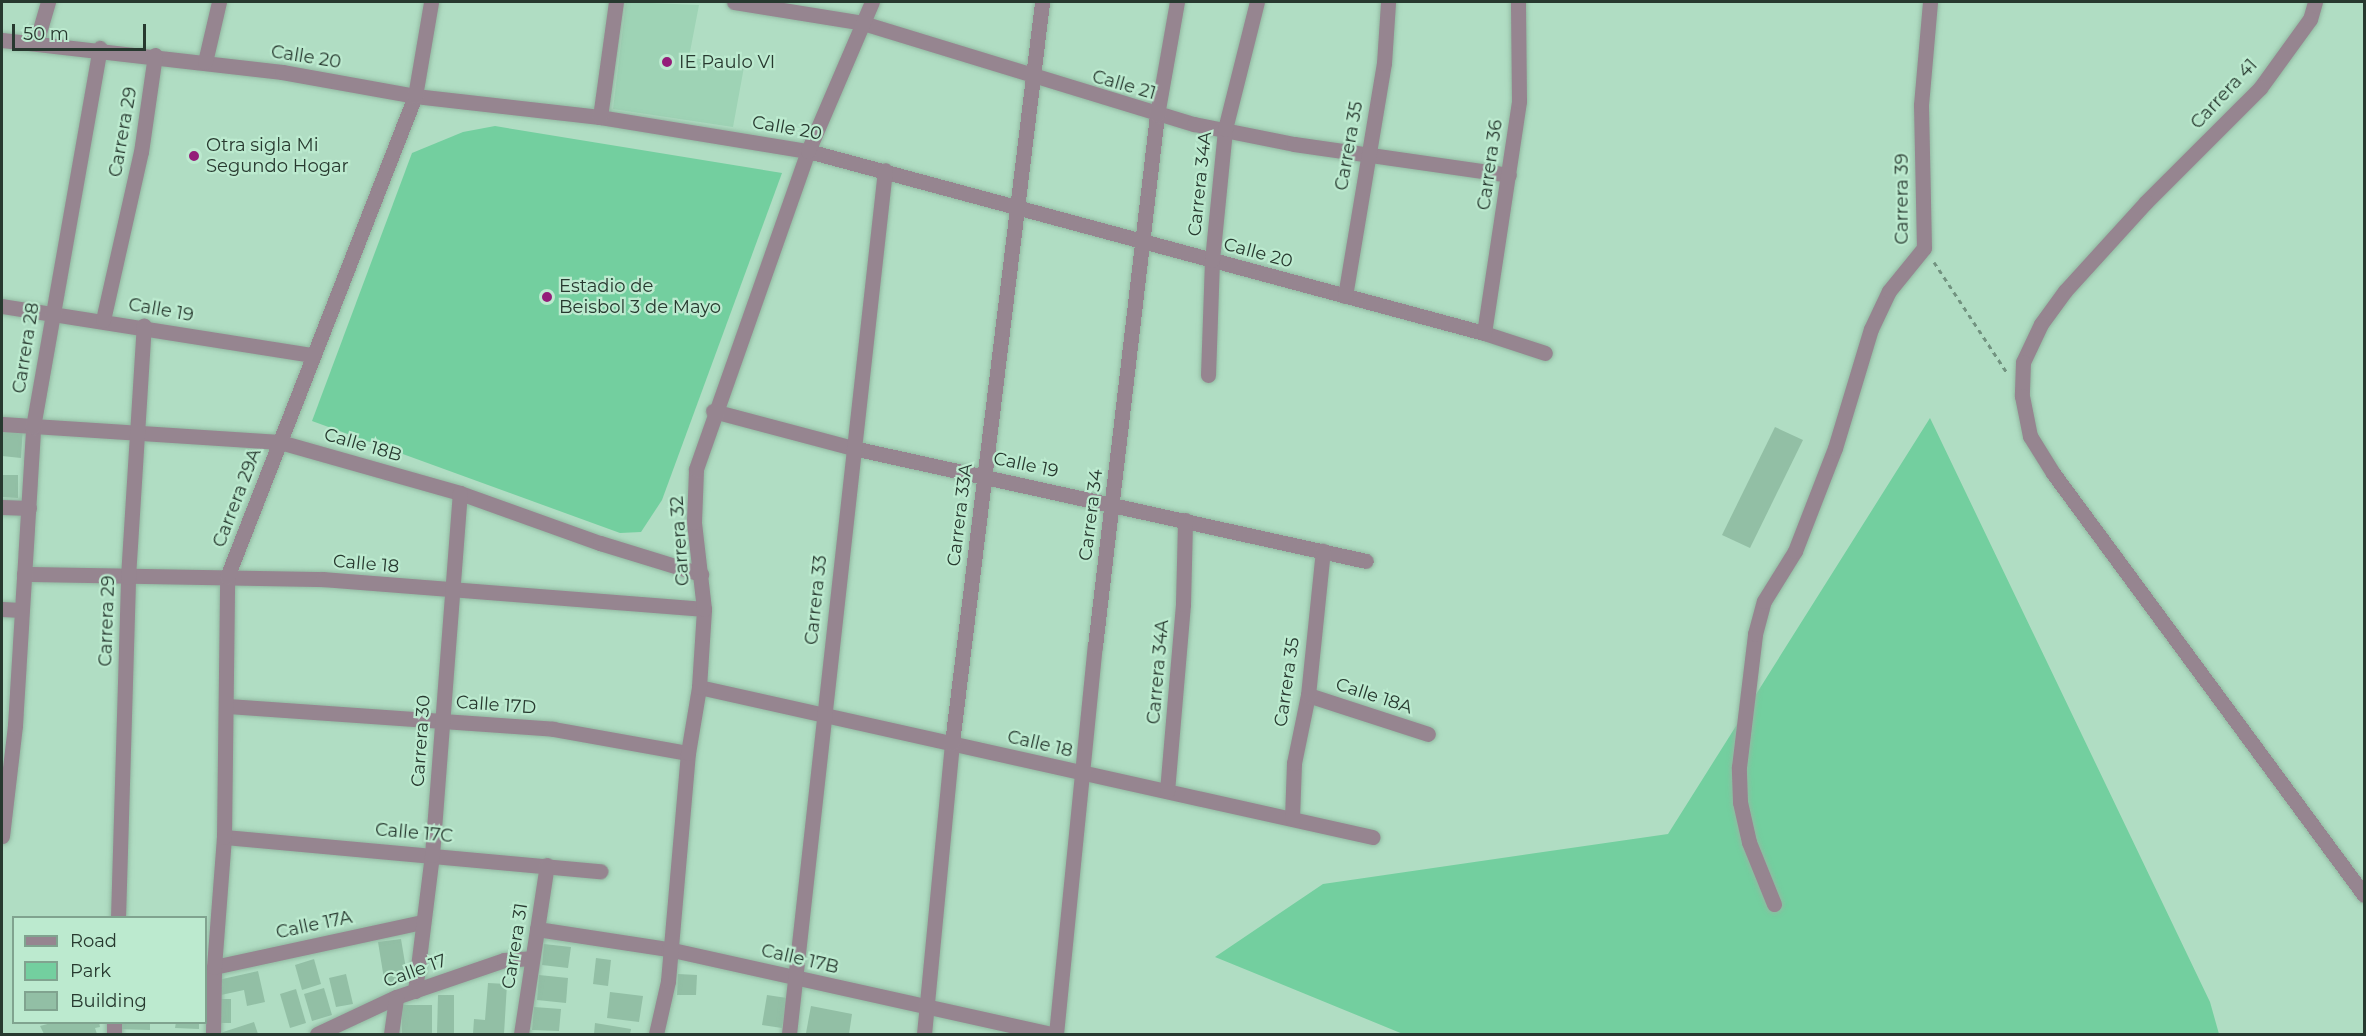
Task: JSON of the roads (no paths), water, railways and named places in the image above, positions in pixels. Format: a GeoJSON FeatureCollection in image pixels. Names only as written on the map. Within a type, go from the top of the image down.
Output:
{"type":"FeatureCollection","features":[{"type":"Feature","properties":{"kind":"street"},"geometry":{"type":"LineString","coordinates":[[36,43],[48,2]]}},
{"type":"Feature","properties":{"kind":"street"},"geometry":{"type":"LineString","coordinates":[[205,62],[219,2]]}},
{"type":"Feature","properties":{"kind":"street","name":"Carrera 29A"},"geometry":{"type":"LineString","coordinates":[[213,1035],[214,967],[224,837],[228,706],[227,577],[416,96],[432,2]]}},
{"type":"Feature","properties":{"kind":"street"},"geometry":{"type":"LineString","coordinates":[[600,117],[616,2]]}},
{"type":"Feature","properties":{"kind":"street","name":"Calle 21"},"geometry":{"type":"LineString","coordinates":[[734,2],[863,23],[1157,115],[1293,144],[1509,175]]}},
{"type":"Feature","properties":{"kind":"street","name":"Carrera 32"},"geometry":{"type":"LineString","coordinates":[[656,1035],[668,981],[668,949],[688,753],[699,687],[704,609],[694,522],[696,469],[713,411],[808,151],[873,2]]}},
{"type":"Feature","properties":{"kind":"street","name":"Carrera 33A"},"geometry":{"type":"LineString","coordinates":[[924,1035],[952,743],[1030,77],[1042,2]]}},
{"type":"Feature","properties":{"kind":"street","name":"Carrera 34"},"geometry":{"type":"LineString","coordinates":[[1054,1035],[1157,115],[1177,2]]}},
{"type":"Feature","properties":{"kind":"street","name":"Carrera 34A"},"geometry":{"type":"LineString","coordinates":[[1208,375],[1212,260],[1225,129],[1257,2]]}},
{"type":"Feature","properties":{"kind":"street","name":"Carrera 35"},"geometry":{"type":"LineString","coordinates":[[1345,296],[1384,63],[1388,2]]}},
{"type":"Feature","properties":{"kind":"street","name":"Carrera 36"},"geometry":{"type":"LineString","coordinates":[[1484,333],[1519,101],[1518,2]]}},
{"type":"Feature","properties":{"kind":"street","name":"Carrera 39"},"geometry":{"type":"LineString","coordinates":[[1774,904],[1749,842],[1740,802],[1739,767],[1755,634],[1764,601],[1795,551],[1835,448],[1871,329],[1889,291],[1924,248],[1922,105],[1930,2]]}},
{"type":"Feature","properties":{"kind":"street","name":"Carrera 41"},"geometry":{"type":"LineString","coordinates":[[2315,2],[2310,19],[2260,88],[2146,202],[2066,291],[2041,324],[2023,362],[2022,396],[2030,436],[2053,473],[2364,895]]}},
{"type":"Feature","properties":{"kind":"street","name":"Calle 20"},"geometry":{"type":"LineString","coordinates":[[2,40],[155,55],[416,96],[600,117],[808,151],[885,170],[1143,244],[1212,260],[1484,333],[1545,353]]}},
{"type":"Feature","properties":{"kind":"street","name":"Carrera 28"},"geometry":{"type":"LineString","coordinates":[[2,836],[15,725],[33,427],[51,313],[100,48]]}},
{"type":"Feature","properties":{"kind":"street","name":"Carrera 29"},"geometry":{"type":"LineString","coordinates":[[103,320],[141,152],[155,55]]}},
{"type":"Feature","properties":{"kind":"street","name":"Carrera 33"},"geometry":{"type":"LineString","coordinates":[[789,1035],[797,978],[823,712],[885,170]]}},
{"type":"Feature","properties":{"kind":"street","name":"Calle 19"},"geometry":{"type":"LineString","coordinates":[[2,306],[144,326],[313,355]]}},
{"type":"Feature","properties":{"kind":"street","name":"Carrera 29"},"geometry":{"type":"LineString","coordinates":[[118,916],[128,577],[144,326]]}},
{"type":"Feature","properties":{"kind":"street","name":"Calle 19"},"geometry":{"type":"LineString","coordinates":[[713,411],[853,448],[1112,503],[1366,561]]}},
{"type":"Feature","properties":{"kind":"street","name":"Calle 18B"},"geometry":{"type":"LineString","coordinates":[[2,424],[280,442],[460,493],[600,543],[701,574]]}},
{"type":"Feature","properties":{"kind":"street","name":"Carrera 30"},"geometry":{"type":"LineString","coordinates":[[415,991],[432,855],[450,591],[460,493]]}},
{"type":"Feature","properties":{"kind":"street"},"geometry":{"type":"LineString","coordinates":[[2,507],[29,508]]}},
{"type":"Feature","properties":{"kind":"street","name":"Carrera 34A"},"geometry":{"type":"LineString","coordinates":[[1167,791],[1183,604],[1185,520]]}},
{"type":"Feature","properties":{"kind":"street","name":"Carrera 35"},"geometry":{"type":"LineString","coordinates":[[1292,818],[1294,764],[1308,695],[1323,551]]}},
{"type":"Feature","properties":{"kind":"street","name":"Calle 18"},"geometry":{"type":"LineString","coordinates":[[24,574],[323,579],[450,591],[704,609]]}},
{"type":"Feature","properties":{"kind":"street"},"geometry":{"type":"LineString","coordinates":[[2,609],[21,610]]}},
{"type":"Feature","properties":{"kind":"street","name":"Calle 18"},"geometry":{"type":"LineString","coordinates":[[699,687],[823,712],[1083,774],[1372,837]]}},
{"type":"Feature","properties":{"kind":"street","name":"Calle 18A"},"geometry":{"type":"LineString","coordinates":[[1308,695],[1428,734]]}},
{"type":"Feature","properties":{"kind":"street","name":"Calle 17D"},"geometry":{"type":"LineString","coordinates":[[228,706],[553,729],[688,753]]}},
{"type":"Feature","properties":{"kind":"street","name":"Calle 17C"},"geometry":{"type":"LineString","coordinates":[[224,837],[600,871]]}},
{"type":"Feature","properties":{"kind":"street","name":"Carrera 31"},"geometry":{"type":"LineString","coordinates":[[521,1035],[547,865]]}},
{"type":"Feature","properties":{"kind":"street","name":"Calle 17A"},"geometry":{"type":"LineString","coordinates":[[214,967],[423,922]]}},
{"type":"Feature","properties":{"kind":"street","name":"Calle 17B"},"geometry":{"type":"LineString","coordinates":[[537,929],[668,949],[1054,1035]]}},
{"type":"Feature","properties":{"kind":"street","name":"Calle 17"},"geometry":{"type":"LineString","coordinates":[[317,1035],[396,997],[504,960],[531,958]]}},
{"type":"Feature","properties":{"kind":"street"},"geometry":{"type":"LineString","coordinates":[[391,1035],[396,997]]}},
{"type":"Feature","properties":{"kind":"place","name":"IE Paulo VI"},"geometry":{"type":"Point","coordinates":[667,62]}},
{"type":"Feature","properties":{"kind":"place","name":"Otra sigla Mi Segundo Hogar"},"geometry":{"type":"Point","coordinates":[194,156]}},
{"type":"Feature","properties":{"kind":"place","name":"Estadio de Beisbol 3 de Mayo"},"geometry":{"type":"Point","coordinates":[547,297]}}]}
